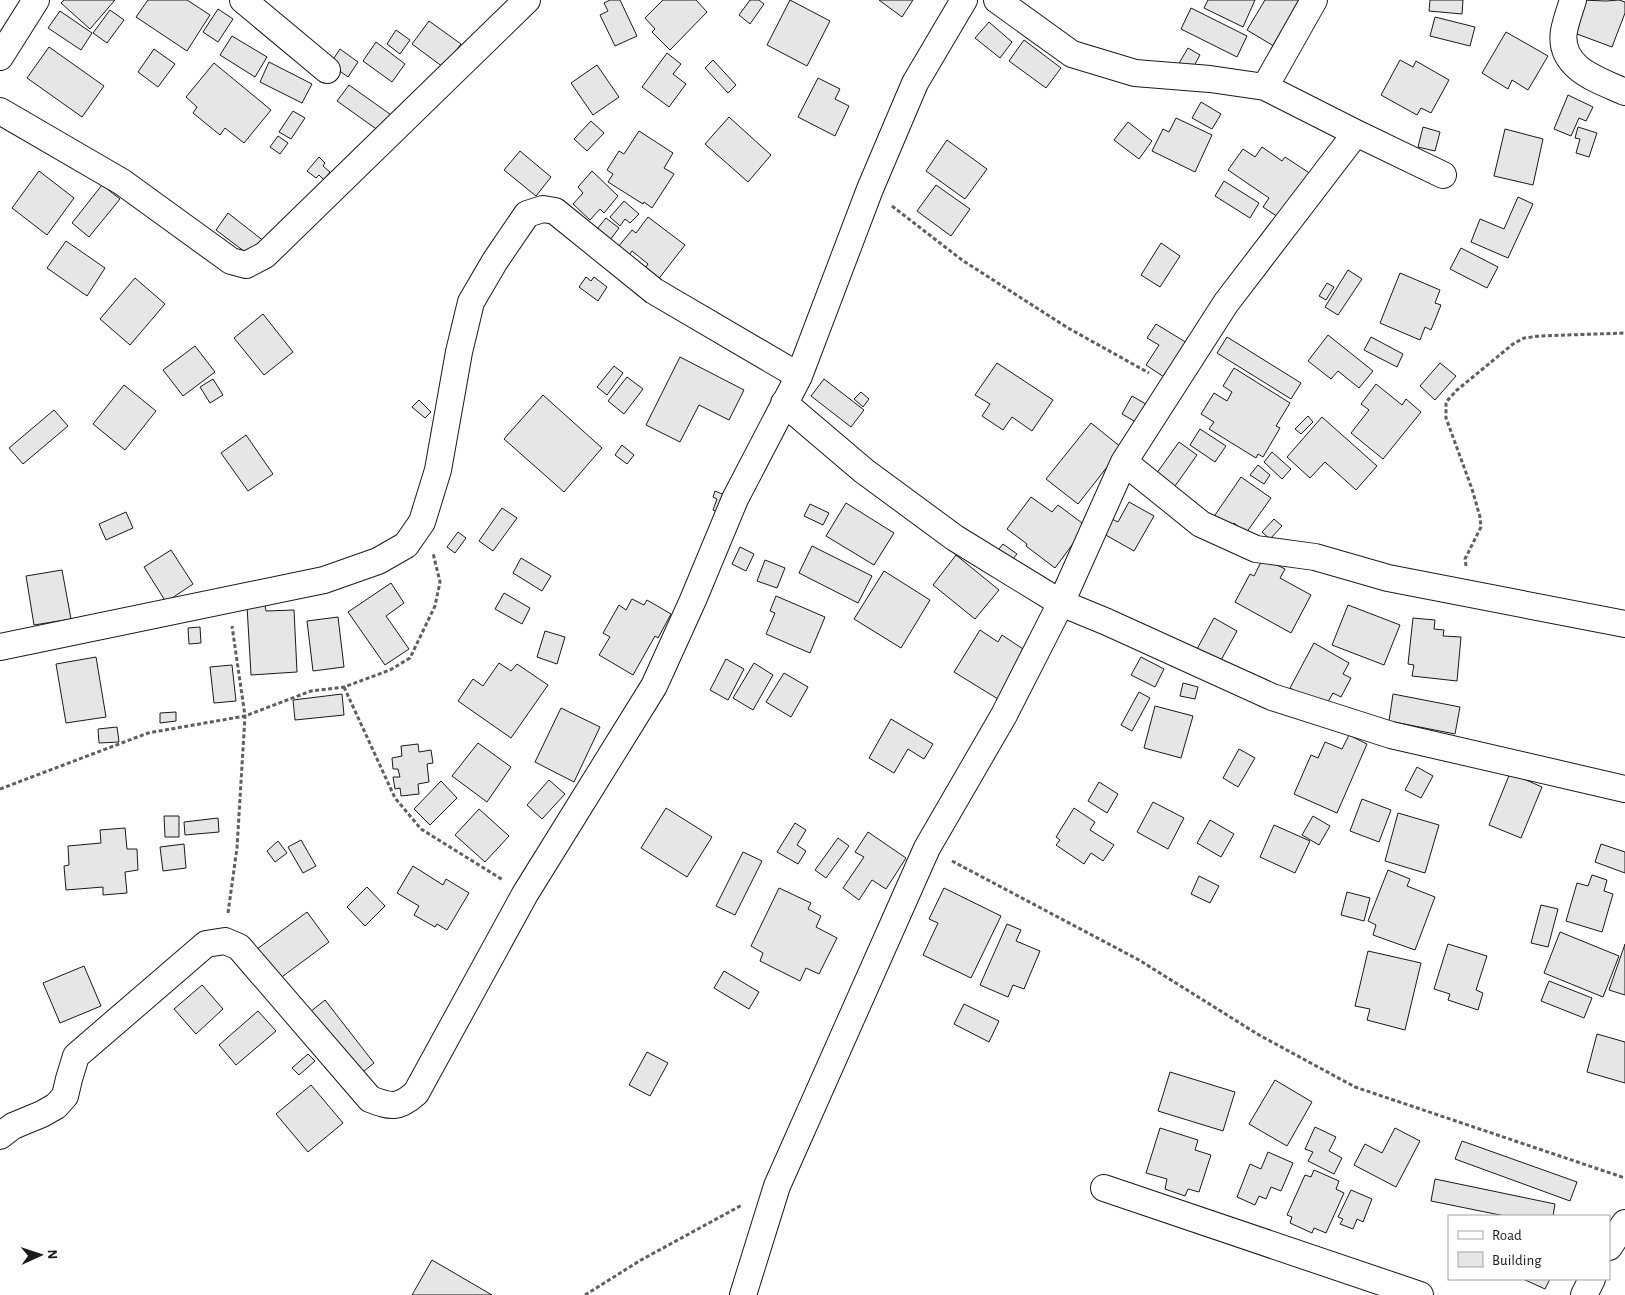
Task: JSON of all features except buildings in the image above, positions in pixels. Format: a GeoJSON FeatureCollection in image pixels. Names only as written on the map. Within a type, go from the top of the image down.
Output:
{"type":"FeatureCollection","features":[{"type":"Feature","properties":{"kind":"street"},"geometry":{"type":"LineString","coordinates":[[0,57],[36,0]]}},
{"type":"Feature","properties":{"kind":"street"},"geometry":{"type":"LineString","coordinates":[[242,0],[327,70]]}},
{"type":"Feature","properties":{"kind":"street"},"geometry":{"type":"LineString","coordinates":[[0,111],[122,182],[230,260],[246,265],[265,255],[527,0]]}},
{"type":"Feature","properties":{"kind":"street"},"geometry":{"type":"LineString","coordinates":[[0,1136],[13,1126],[56,1106],[65,1096],[68,1079],[76,1056],[206,944],[225,941],[239,947],[370,1099],[389,1106],[406,1102],[416,1093],[524,894],[654,686],[693,600],[735,499],[799,376],[870,189],[915,83],[964,0]]}},
{"type":"Feature","properties":{"kind":"street"},"geometry":{"type":"LineString","coordinates":[[997,0],[1072,54],[1135,73],[1210,79],[1265,87],[1443,175]]}},
{"type":"Feature","properties":{"kind":"street"},"geometry":{"type":"LineString","coordinates":[[1265,87],[1314,0]]}},
{"type":"Feature","properties":{"kind":"street"},"geometry":{"type":"LineString","coordinates":[[1573,0],[1564,32],[1566,53],[1574,66],[1594,78],[1625,92]]}},
{"type":"Feature","properties":{"kind":"street"},"geometry":{"type":"LineString","coordinates":[[743,1295],[778,1186],[927,848],[1004,716],[1061,604],[1124,462],[1226,303],[1356,133]]}},
{"type":"Feature","properties":{"kind":"street"},"geometry":{"type":"LineString","coordinates":[[0,647],[324,580],[378,562],[406,545],[422,522],[438,470],[459,352],[471,302],[495,261],[527,214],[543,209],[555,211],[654,290],[799,376]]}},
{"type":"Feature","properties":{"kind":"street"},"geometry":{"type":"LineString","coordinates":[[784,403],[864,471],[955,538],[1061,604],[1107,622],[1272,697],[1391,735],[1625,789]]}},
{"type":"Feature","properties":{"kind":"street"},"geometry":{"type":"LineString","coordinates":[[1124,462],[1201,524],[1256,549],[1315,558],[1388,578],[1625,624]]}},
{"type":"Feature","properties":{"kind":"street"},"geometry":{"type":"LineString","coordinates":[[1104,1188],[1420,1295]]}},
{"type":"Feature","properties":{"kind":"street"},"geometry":{"type":"LineString","coordinates":[[1610,1246],[1625,1223]]}},
{"type":"Feature","properties":{"kind":"street"},"geometry":{"type":"LineString","coordinates":[[1584,1295],[1592,1280]]}},
{"type":"Feature","properties":{"kind":"path"},"geometry":{"type":"LineString","coordinates":[[870,189],[962,260],[1068,328],[1173,386]]}},
{"type":"Feature","properties":{"kind":"path"},"geometry":{"type":"LineString","coordinates":[[1469,594],[1466,560],[1481,527],[1480,517],[1446,418],[1446,402],[1457,390],[1524,338],[1625,333]]}},
{"type":"Feature","properties":{"kind":"path"},"geometry":{"type":"LineString","coordinates":[[0,789],[148,733],[245,716],[311,691],[344,686],[390,670],[410,658],[435,606],[440,582],[435,559],[422,522]]}},
{"type":"Feature","properties":{"kind":"path"},"geometry":{"type":"LineString","coordinates":[[225,941],[237,848],[245,716],[228,601]]}},
{"type":"Feature","properties":{"kind":"path"},"geometry":{"type":"LineString","coordinates":[[344,686],[395,798],[421,828],[524,894]]}},
{"type":"Feature","properties":{"kind":"path"},"geometry":{"type":"LineString","coordinates":[[927,848],[1139,960],[1259,1034],[1355,1087],[1625,1178]]}},
{"type":"Feature","properties":{"kind":"path"},"geometry":{"type":"LineString","coordinates":[[585,1295],[642,1260],[778,1186]]}}]}
